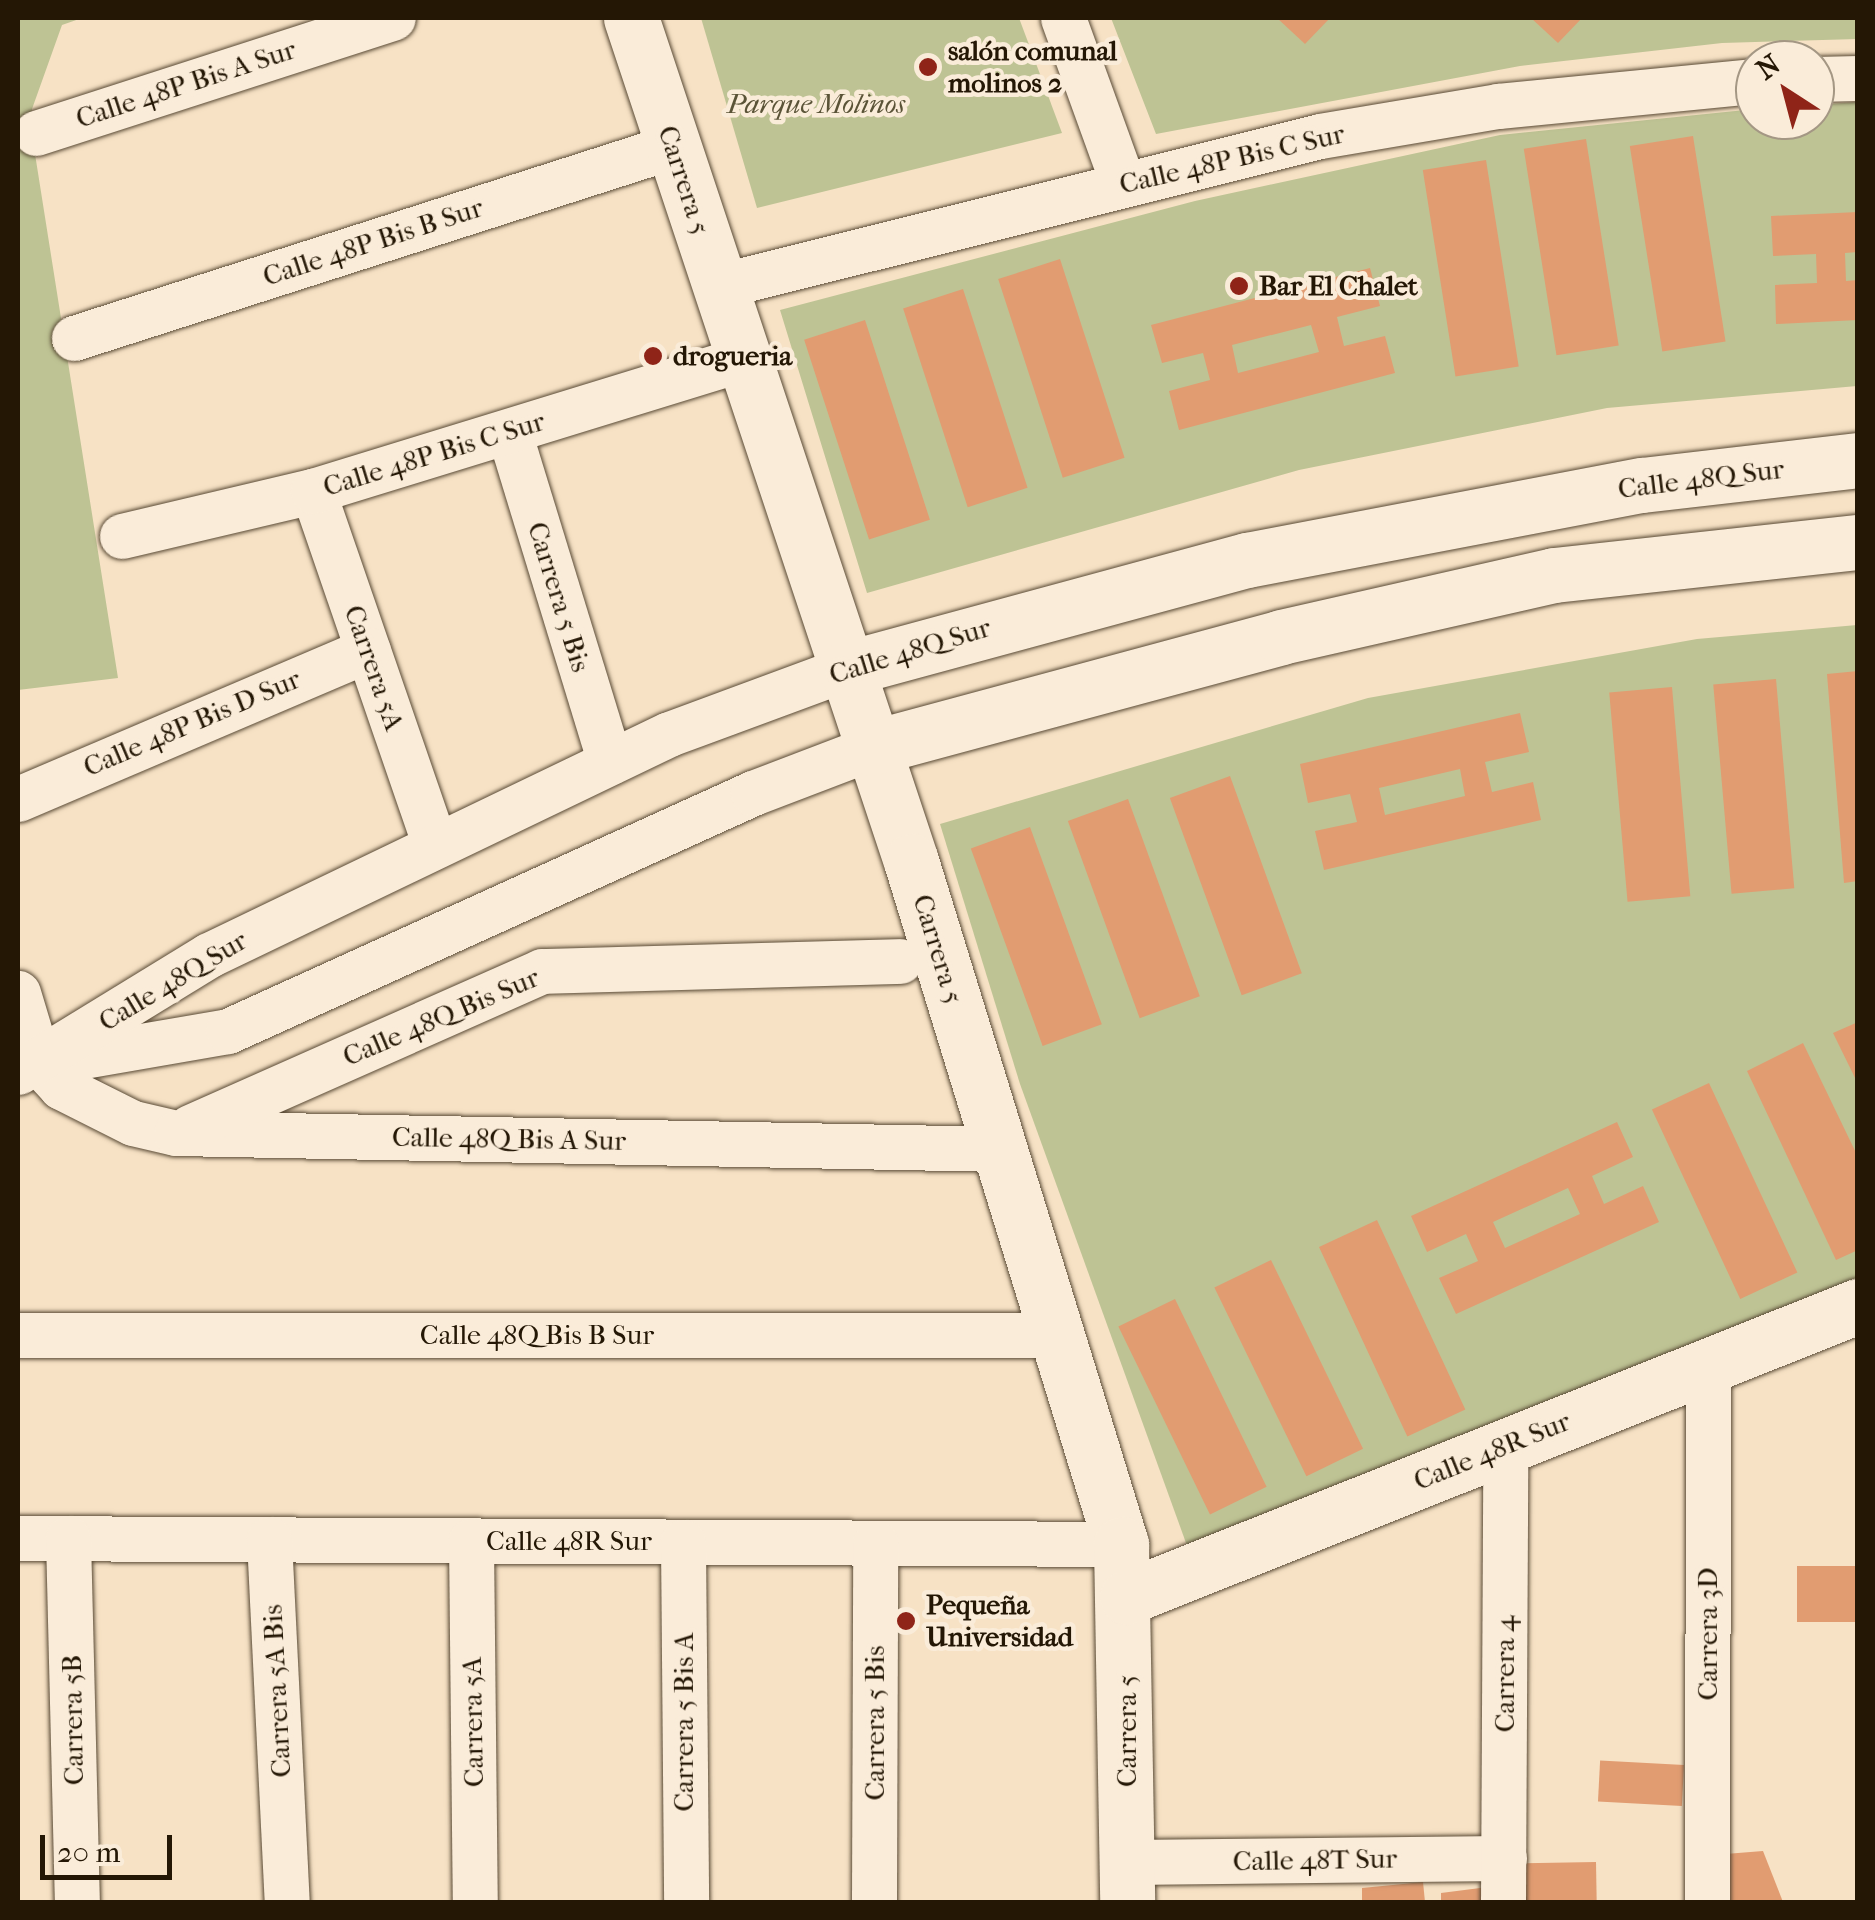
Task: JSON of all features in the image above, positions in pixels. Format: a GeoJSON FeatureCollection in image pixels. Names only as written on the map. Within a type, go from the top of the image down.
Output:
{"type":"FeatureCollection","features":[{"type":"Feature","properties":{"kind":"main road","name":"Carrera 5"},"geometry":{"type":"LineString","coordinates":[[631,18],[1000,1149],[1124,1570],[1127,1882]]}},
{"type":"Feature","properties":{"kind":"main road","name":"Calle 48Q Sur"},"geometry":{"type":"LineString","coordinates":[[845,669],[1248,560],[1642,485],[1858,460]]}},
{"type":"Feature","properties":{"kind":"main road","name":"Calle 48Q Sur"},"geometry":{"type":"LineString","coordinates":[[870,748],[1281,638],[1554,576],[1858,542]]}},
{"type":"Feature","properties":{"kind":"main road","name":"Calle 48R Sur"},"geometry":{"type":"LineString","coordinates":[[1124,1570],[1506,1446],[1858,1306]]}},
{"type":"Feature","properties":{"kind":"street","name":"Calle 48P Bis A Sur"},"geometry":{"type":"LineString","coordinates":[[36,132],[393,18]]}},
{"type":"Feature","properties":{"kind":"street"},"geometry":{"type":"LineString","coordinates":[[1063,18],[1122,184]]}},
{"type":"Feature","properties":{"kind":"street","name":"Calle 48P Bis C Sur"},"geometry":{"type":"LineString","coordinates":[[719,286],[1320,136],[1498,106],[1735,83]]}},
{"type":"Feature","properties":{"kind":"street","name":"Calle 48P Bis B Sur"},"geometry":{"type":"LineString","coordinates":[[74,338],[673,146]]}},
{"type":"Feature","properties":{"kind":"street","name":"Calle 48P Bis C Sur"},"geometry":{"type":"LineString","coordinates":[[122,536],[313,491],[742,358]]}},
{"type":"Feature","properties":{"kind":"street","name":"Carrera 5 Bis"},"geometry":{"type":"LineString","coordinates":[[509,432],[610,762]]}},
{"type":"Feature","properties":{"kind":"street","name":"Carrera 5A"},"geometry":{"type":"LineString","coordinates":[[313,491],[435,846]]}},
{"type":"Feature","properties":{"kind":"street","name":"Calle 48P Bis D Sur"},"geometry":{"type":"LineString","coordinates":[[18,799],[368,650]]}},
{"type":"Feature","properties":{"kind":"street","name":"Calle 48Q Sur"},"geometry":{"type":"LineString","coordinates":[[25,1073],[209,955],[610,762],[750,700],[845,669]]}},
{"type":"Feature","properties":{"kind":"street","name":"Calle 48Q Sur"},"geometry":{"type":"LineString","coordinates":[[25,1073],[228,1031],[719,808],[870,748]]}},
{"type":"Feature","properties":{"kind":"street","name":"Calle 48Q Bis Sur"},"geometry":{"type":"LineString","coordinates":[[176,1132],[542,971],[900,960]]}},
{"type":"Feature","properties":{"kind":"street"},"geometry":{"type":"LineString","coordinates":[[18,993],[25,1073]]}},
{"type":"Feature","properties":{"kind":"street","name":"Calle 48Q Bis A Sur"},"geometry":{"type":"LineString","coordinates":[[25,1073],[92,1106],[176,1132],[1000,1149]]}},
{"type":"Feature","properties":{"kind":"street","name":"Calle 48Q Bis B Sur"},"geometry":{"type":"LineString","coordinates":[[18,1335],[1057,1336]]}},
{"type":"Feature","properties":{"kind":"street","name":"Carrera 3D"},"geometry":{"type":"LineString","coordinates":[[1707,1902],[1708,1366]]}},
{"type":"Feature","properties":{"kind":"street","name":"Carrera 4"},"geometry":{"type":"LineString","coordinates":[[1503,1902],[1506,1446]]}},
{"type":"Feature","properties":{"kind":"street","name":"Calle 48R Sur"},"geometry":{"type":"LineString","coordinates":[[18,1538],[875,1542],[1124,1570]]}},
{"type":"Feature","properties":{"kind":"street","name":"Carrera 5B"},"geometry":{"type":"LineString","coordinates":[[68,1538],[77,1902]]}},
{"type":"Feature","properties":{"kind":"street","name":"Carrera 5A Bis"},"geometry":{"type":"LineString","coordinates":[[270,1540],[287,1902]]}},
{"type":"Feature","properties":{"kind":"street","name":"Carrera 5A"},"geometry":{"type":"LineString","coordinates":[[471,1540],[474,1902]]}},
{"type":"Feature","properties":{"kind":"street","name":"Carrera 5 Bis A"},"geometry":{"type":"LineString","coordinates":[[683,1542],[686,1902]]}},
{"type":"Feature","properties":{"kind":"street","name":"Carrera 5 Bis"},"geometry":{"type":"LineString","coordinates":[[874,1902],[875,1542]]}},
{"type":"Feature","properties":{"kind":"street","name":"Calle 48T Sur"},"geometry":{"type":"LineString","coordinates":[[1127,1882],[1504,1858]]}},
{"type":"Feature","properties":{"kind":"green space"},"geometry":{"type":"Polygon","coordinates":[[[18,18],[82,18],[62,25],[32,109],[32,135],[118,678],[18,690],[18,18]]]}},
{"type":"Feature","properties":{"kind":"green space","name":"Parque Molinos"},"geometry":{"type":"Polygon","coordinates":[[[701,18],[1019,18],[1062,133],[757,208],[701,18]]]}},
{"type":"Feature","properties":{"kind":"green space"},"geometry":{"type":"Polygon","coordinates":[[[1111,18],[1857,18],[1858,39],[1735,40],[1520,66],[1156,134],[1111,18]]]}},
{"type":"Feature","properties":{"kind":"green space"},"geometry":{"type":"Polygon","coordinates":[[[1857,102],[1857,386],[1607,408],[1299,470],[867,593],[780,310],[1195,201],[1500,135],[1735,111],[1735,140],[1835,140],[1835,104],[1857,102]]]}},
{"type":"Feature","properties":{"kind":"green space"},"geometry":{"type":"Polygon","coordinates":[[[1857,625],[1857,1279],[1190,1554],[1020,1084],[940,824],[1368,698],[1697,639],[1857,625]]]}},
{"type":"Feature","properties":{"kind":"building"},"geometry":{"type":"Polygon","coordinates":[[[1277,18],[1330,18],[1305,44],[1277,18]]]}},
{"type":"Feature","properties":{"kind":"building"},"geometry":{"type":"Polygon","coordinates":[[[1531,18],[1582,18],[1558,43],[1531,18]]]}},
{"type":"Feature","properties":{"kind":"building"},"geometry":{"type":"Polygon","coordinates":[[[1693,136],[1726,341],[1662,351],[1630,146],[1693,136]]]}},
{"type":"Feature","properties":{"kind":"building"},"geometry":{"type":"Polygon","coordinates":[[[1586,139],[1619,345],[1556,355],[1524,149],[1586,139]]]}},
{"type":"Feature","properties":{"kind":"building"},"geometry":{"type":"Polygon","coordinates":[[[1486,160],[1519,366],[1455,376],[1423,170],[1486,160]]]}},
{"type":"Feature","properties":{"kind":"building"},"geometry":{"type":"Polygon","coordinates":[[[1858,212],[1858,252],[1845,253],[1846,281],[1858,280],[1858,320],[1776,324],[1775,285],[1817,283],[1816,254],[1773,256],[1771,216],[1858,212]]]}},
{"type":"Feature","properties":{"kind":"building"},"geometry":{"type":"Polygon","coordinates":[[[1060,259],[1125,458],[1063,478],[998,279],[1060,259]]]}},
{"type":"Feature","properties":{"kind":"building"},"geometry":{"type":"Polygon","coordinates":[[[1370,268],[1380,306],[1337,317],[1344,346],[1385,336],[1395,373],[1179,430],[1169,391],[1210,380],[1203,353],[1162,363],[1151,325],[1370,268]],[[1311,325],[1232,345],[1238,373],[1319,352],[1311,325]]]}},
{"type":"Feature","properties":{"kind":"building"},"geometry":{"type":"Polygon","coordinates":[[[963,289],[1028,488],[968,507],[903,308],[963,289]]]}},
{"type":"Feature","properties":{"kind":"building"},"geometry":{"type":"Polygon","coordinates":[[[865,320],[930,520],[869,539],[804,340],[865,320]]]}},
{"type":"Feature","properties":{"kind":"building"},"geometry":{"type":"Polygon","coordinates":[[[1858,671],[1858,881],[1844,883],[1827,674],[1858,671]]]}},
{"type":"Feature","properties":{"kind":"building"},"geometry":{"type":"Polygon","coordinates":[[[1776,679],[1794,888],[1732,894],[1713,684],[1776,679]]]}},
{"type":"Feature","properties":{"kind":"building"},"geometry":{"type":"Polygon","coordinates":[[[1672,687],[1690,896],[1628,902],[1609,692],[1672,687]]]}},
{"type":"Feature","properties":{"kind":"building"},"geometry":{"type":"Polygon","coordinates":[[[1520,713],[1529,752],[1485,762],[1492,792],[1533,782],[1541,820],[1324,870],[1315,831],[1357,822],[1350,794],[1308,803],[1300,764],[1520,713]],[[1460,769],[1379,788],[1385,815],[1465,796],[1460,769]]]}},
{"type":"Feature","properties":{"kind":"building"},"geometry":{"type":"Polygon","coordinates":[[[1230,776],[1302,973],[1242,995],[1170,798],[1230,776]]]}},
{"type":"Feature","properties":{"kind":"building"},"geometry":{"type":"Polygon","coordinates":[[[1128,799],[1200,996],[1140,1018],[1068,821],[1128,799]]]}},
{"type":"Feature","properties":{"kind":"building"},"geometry":{"type":"Polygon","coordinates":[[[1030,827],[1102,1024],[1043,1046],[971,849],[1030,827]]]}},
{"type":"Feature","properties":{"kind":"building"},"geometry":{"type":"Polygon","coordinates":[[[1858,1022],[1858,1084],[1833,1033],[1858,1022]]]}},
{"type":"Feature","properties":{"kind":"building"},"geometry":{"type":"Polygon","coordinates":[[[1803,1043],[1858,1157],[1858,1250],[1836,1260],[1747,1071],[1803,1043]]]}},
{"type":"Feature","properties":{"kind":"building"},"geometry":{"type":"Polygon","coordinates":[[[1709,1083],[1797,1272],[1740,1299],[1652,1110],[1709,1083]]]}},
{"type":"Feature","properties":{"kind":"building"},"geometry":{"type":"Polygon","coordinates":[[[1617,1122],[1633,1157],[1592,1176],[1604,1204],[1643,1186],[1659,1222],[1456,1314],[1439,1278],[1478,1261],[1466,1234],[1427,1252],[1411,1216],[1617,1122]],[[1568,1188],[1493,1222],[1505,1248],[1580,1214],[1568,1188]]]}},
{"type":"Feature","properties":{"kind":"building"},"geometry":{"type":"Polygon","coordinates":[[[1377,1220],[1465,1409],[1407,1436],[1319,1247],[1377,1220]]]}},
{"type":"Feature","properties":{"kind":"building"},"geometry":{"type":"Polygon","coordinates":[[[1271,1260],[1363,1449],[1306,1476],[1214,1288],[1271,1260]]]}},
{"type":"Feature","properties":{"kind":"building"},"geometry":{"type":"Polygon","coordinates":[[[1175,1299],[1267,1487],[1210,1514],[1118,1327],[1175,1299]]]}},
{"type":"Feature","properties":{"kind":"building"},"geometry":{"type":"Polygon","coordinates":[[[1797,1566],[1858,1566],[1858,1622],[1797,1622],[1797,1566]]]}},
{"type":"Feature","properties":{"kind":"building"},"geometry":{"type":"Polygon","coordinates":[[[1600,1761],[1684,1765],[1682,1806],[1598,1802],[1600,1761]]]}},
{"type":"Feature","properties":{"kind":"building"},"geometry":{"type":"Polygon","coordinates":[[[1763,1851],[1783,1902],[1720,1902],[1713,1855],[1763,1851]]]}},
{"type":"Feature","properties":{"kind":"building"},"geometry":{"type":"Polygon","coordinates":[[[1596,1862],[1597,1902],[1516,1902],[1515,1863],[1596,1862]]]}},
{"type":"Feature","properties":{"kind":"building"},"geometry":{"type":"Polygon","coordinates":[[[1423,1882],[1425,1902],[1362,1902],[1362,1888],[1423,1882]]]}},
{"type":"Feature","properties":{"kind":"building"},"geometry":{"type":"Polygon","coordinates":[[[1488,1887],[1488,1902],[1441,1902],[1441,1893],[1488,1887]]]}},
{"type":"Feature","properties":{"kind":"place","name":"salón comunal molinos 2"},"geometry":{"type":"Point","coordinates":[928,67]}},
{"type":"Feature","properties":{"kind":"place","name":"Bar El Chalet"},"geometry":{"type":"Point","coordinates":[1239,286]}},
{"type":"Feature","properties":{"kind":"place","name":"drogueria"},"geometry":{"type":"Point","coordinates":[653,356]}},
{"type":"Feature","properties":{"kind":"place","name":"Pequeña Universidad"},"geometry":{"type":"Point","coordinates":[906,1621]}}]}
